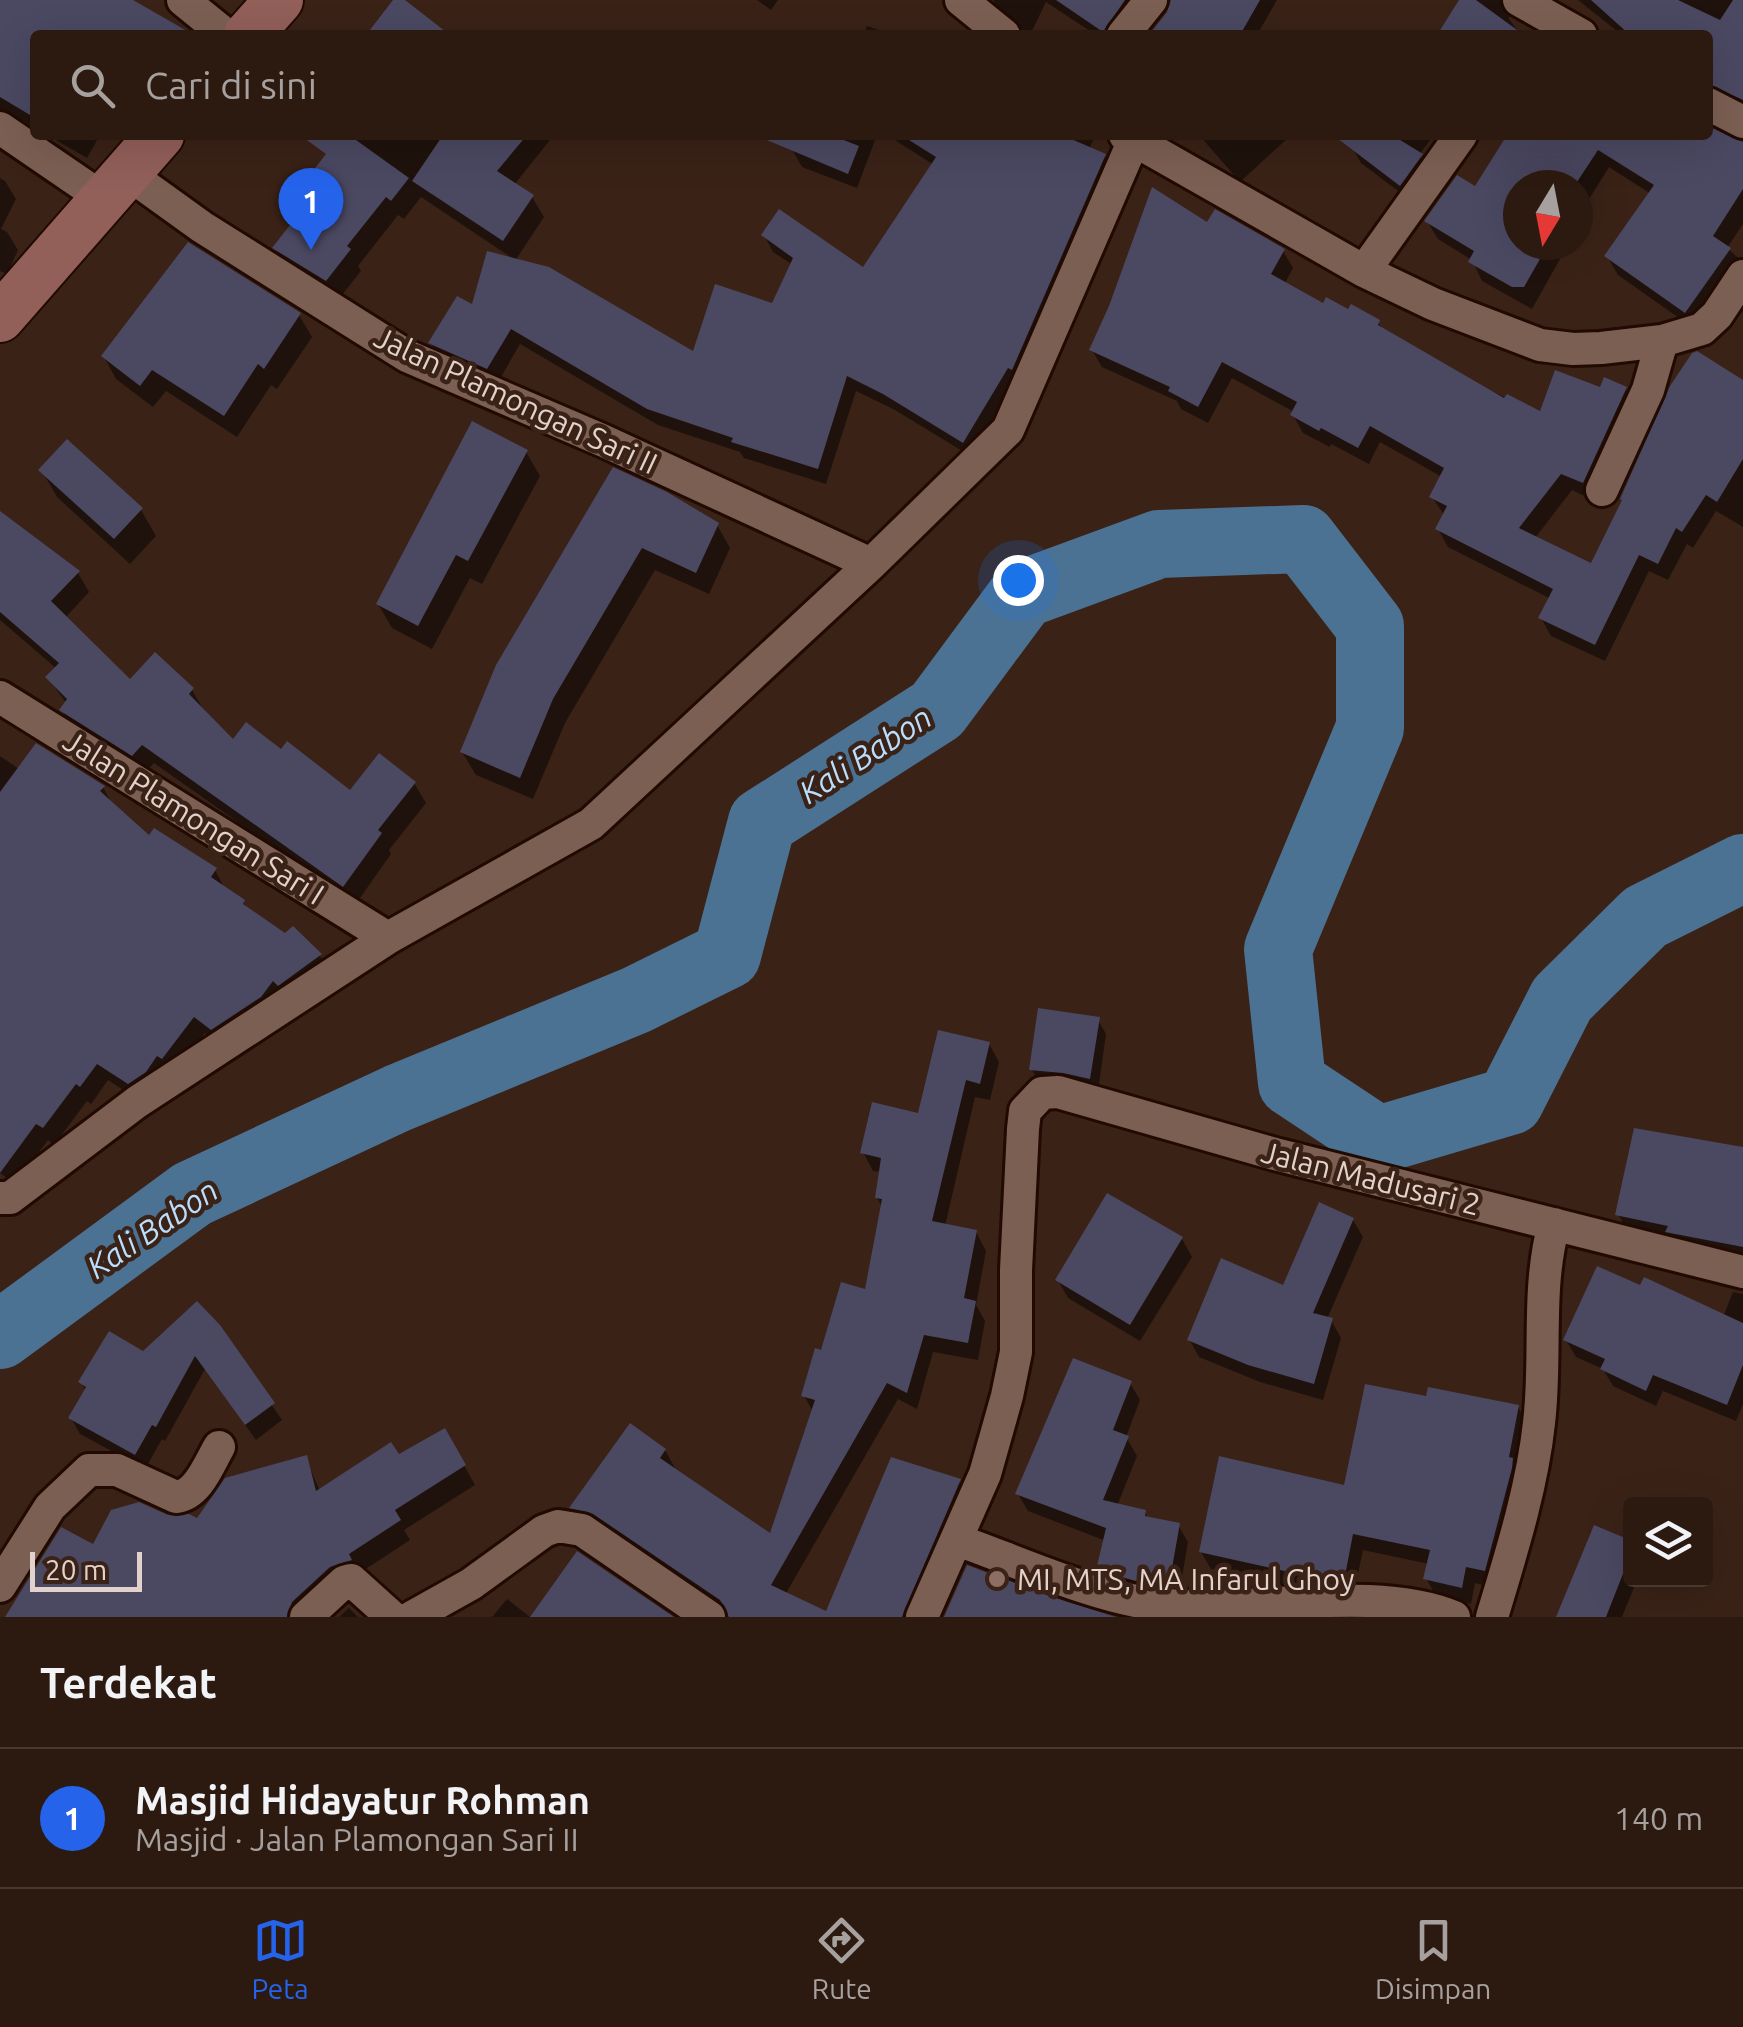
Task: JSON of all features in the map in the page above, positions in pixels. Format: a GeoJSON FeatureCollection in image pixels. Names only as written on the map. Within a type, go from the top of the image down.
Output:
{"type":"FeatureCollection","features":[{"type":"Feature","properties":{"kind":"main road"},"geometry":{"type":"LineString","coordinates":[[252,30],[279,0]]}},
{"type":"Feature","properties":{"kind":"main road"},"geometry":{"type":"LineString","coordinates":[[0,318],[156,140]]}},
{"type":"Feature","properties":{"kind":"street"},"geometry":{"type":"LineString","coordinates":[[183,0],[220,30]]}},
{"type":"Feature","properties":{"kind":"street"},"geometry":{"type":"LineString","coordinates":[[961,0],[998,30]]}},
{"type":"Feature","properties":{"kind":"street"},"geometry":{"type":"LineString","coordinates":[[1128,30],[1151,0]]}},
{"type":"Feature","properties":{"kind":"street"},"geometry":{"type":"LineString","coordinates":[[1519,0],[1572,30]]}},
{"type":"Feature","properties":{"kind":"street"},"geometry":{"type":"LineString","coordinates":[[1713,107],[1743,122]]}},
{"type":"Feature","properties":{"kind":"street","name":"Jalan Plamongan Sari II"},"geometry":{"type":"LineString","coordinates":[[0,128],[202,227],[407,356],[604,441],[871,564]]}},
{"type":"Feature","properties":{"kind":"street"},"geometry":{"type":"LineString","coordinates":[[0,1198],[10,1198],[137,1102],[388,938],[591,824],[871,564],[1008,430],[1128,140]]}},
{"type":"Feature","properties":{"kind":"street"},"geometry":{"type":"LineString","coordinates":[[1133,140],[1364,271],[1434,304],[1540,344],[1601,348],[1662,341],[1702,329],[1717,315],[1743,276]]}},
{"type":"Feature","properties":{"kind":"street"},"geometry":{"type":"LineString","coordinates":[[1364,271],[1457,140]]}},
{"type":"Feature","properties":{"kind":"street"},"geometry":{"type":"LineString","coordinates":[[1602,490],[1648,390],[1662,341]]}},
{"type":"Feature","properties":{"kind":"street","name":"Jalan Plamongan Sari I"},"geometry":{"type":"LineString","coordinates":[[0,698],[388,938]]}},
{"type":"Feature","properties":{"kind":"street","name":"Jalan Madusari 2"},"geometry":{"type":"LineString","coordinates":[[957,1540],[985,1474],[1016,1352],[1022,1129],[1025,1110],[1042,1093],[1058,1092],[1275,1154],[1743,1272]]}},
{"type":"Feature","properties":{"kind":"street"},"geometry":{"type":"LineString","coordinates":[[1492,1617],[1511,1554],[1539,1428],[1543,1383],[1541,1316],[1547,1250],[1554,1224]]}},
{"type":"Feature","properties":{"kind":"street"},"geometry":{"type":"LineString","coordinates":[[0,1586],[50,1507],[89,1470],[117,1470],[176,1497],[185,1496],[194,1489],[220,1447]]}},
{"type":"Feature","properties":{"kind":"street"},"geometry":{"type":"LineString","coordinates":[[412,1617],[472,1584],[544,1531],[558,1526],[582,1530],[708,1617]]}},
{"type":"Feature","properties":{"kind":"street"},"geometry":{"type":"LineString","coordinates":[[922,1617],[957,1540],[1137,1609],[1374,1602],[1410,1604],[1454,1617]]}},
{"type":"Feature","properties":{"kind":"street"},"geometry":{"type":"LineString","coordinates":[[306,1617],[351,1580],[392,1617]]}},
{"type":"Feature","properties":{"kind":"building"},"geometry":{"type":"Polygon","coordinates":[[[0,0],[133,0],[185,30],[30,30],[30,115],[0,97],[0,0]]]}},
{"type":"Feature","properties":{"kind":"building"},"geometry":{"type":"Polygon","coordinates":[[[393,0],[405,0],[444,30],[370,30],[393,0]]]}},
{"type":"Feature","properties":{"kind":"building"},"geometry":{"type":"Polygon","coordinates":[[[1056,0],[1125,0],[1104,30],[1056,0]]]}},
{"type":"Feature","properties":{"kind":"building"},"geometry":{"type":"Polygon","coordinates":[[[1171,0],[1260,0],[1243,30],[1153,30],[1171,0]]]}},
{"type":"Feature","properties":{"kind":"building"},"geometry":{"type":"Polygon","coordinates":[[[1459,0],[1476,0],[1517,30],[1440,30],[1459,0]]]}},
{"type":"Feature","properties":{"kind":"building"},"geometry":{"type":"Polygon","coordinates":[[[1591,0],[1678,0],[1720,20],[1733,0],[1743,0],[1743,100],[1713,86],[1713,30],[1624,30],[1591,0]]]}},
{"type":"Feature","properties":{"kind":"building"},"geometry":{"type":"Polygon","coordinates":[[[1713,128],[1743,142],[1743,189],[1713,236],[1731,248],[1685,313],[1604,256],[1654,185],[1598,150],[1585,170],[1503,170],[1503,260],[1539,260],[1524,287],[1512,287],[1468,262],[1474,251],[1424,221],[1457,175],[1475,186],[1504,140],[1713,140],[1713,128]]]}},
{"type":"Feature","properties":{"kind":"building"},"geometry":{"type":"Polygon","coordinates":[[[307,140],[356,140],[409,178],[391,201],[386,197],[347,246],[351,249],[326,281],[272,248],[304,207],[292,198],[326,154],[307,140]]]}},
{"type":"Feature","properties":{"kind":"building"},"geometry":{"type":"Polygon","coordinates":[[[440,140],[523,140],[497,171],[534,195],[503,241],[412,181],[440,140]]]}},
{"type":"Feature","properties":{"kind":"building"},"geometry":{"type":"Polygon","coordinates":[[[767,140],[844,140],[859,146],[848,174],[767,140]]]}},
{"type":"Feature","properties":{"kind":"building"},"geometry":{"type":"Polygon","coordinates":[[[909,140],[1074,140],[1106,154],[1012,370],[1008,368],[963,443],[847,376],[818,469],[731,442],[733,438],[647,409],[511,329],[487,369],[428,343],[457,296],[472,304],[487,251],[549,267],[693,351],[715,284],[772,303],[793,258],[761,235],[779,209],[863,267],[936,157],[909,140]]]}},
{"type":"Feature","properties":{"kind":"building"},"geometry":{"type":"Polygon","coordinates":[[[1340,140],[1400,140],[1423,154],[1400,186],[1340,140]]]}},
{"type":"Feature","properties":{"kind":"building"},"geometry":{"type":"Polygon","coordinates":[[[1152,187],[1207,222],[1215,209],[1285,249],[1271,274],[1323,303],[1326,297],[1348,309],[1351,304],[1380,320],[1378,325],[1504,398],[1507,394],[1540,411],[1555,370],[1600,387],[1604,377],[1627,387],[1583,483],[1561,474],[1519,528],[1591,563],[1670,386],[1692,353],[1697,351],[1743,380],[1743,459],[1717,502],[1706,495],[1682,532],[1676,528],[1658,564],[1639,555],[1595,645],[1538,618],[1553,589],[1435,529],[1447,506],[1429,497],[1444,468],[1370,426],[1358,448],[1321,428],[1319,431],[1290,415],[1297,402],[1222,362],[1198,407],[1168,391],[1170,387],[1089,350],[1152,187]]]}},
{"type":"Feature","properties":{"kind":"building"},"geometry":{"type":"Polygon","coordinates":[[[188,242],[301,313],[264,369],[258,364],[224,416],[152,370],[140,386],[101,356],[188,242]]]}},
{"type":"Feature","properties":{"kind":"building"},"geometry":{"type":"Polygon","coordinates":[[[472,421],[528,450],[468,561],[456,555],[418,626],[376,604],[472,421]]]}},
{"type":"Feature","properties":{"kind":"building"},"geometry":{"type":"Polygon","coordinates":[[[67,439],[143,508],[114,539],[38,470],[67,439]]]}},
{"type":"Feature","properties":{"kind":"building"},"geometry":{"type":"Polygon","coordinates":[[[613,467],[667,492],[719,523],[696,573],[642,548],[553,699],[520,778],[460,752],[496,665],[613,467]]]}},
{"type":"Feature","properties":{"kind":"building"},"geometry":{"type":"Polygon","coordinates":[[[0,511],[80,571],[51,601],[130,679],[155,652],[194,688],[189,694],[233,739],[246,722],[281,749],[287,741],[350,790],[379,753],[416,782],[378,830],[382,833],[343,887],[142,745],[132,756],[59,710],[67,699],[45,677],[59,663],[0,612],[0,511]]]}},
{"type":"Feature","properties":{"kind":"building"},"geometry":{"type":"Polygon","coordinates":[[[36,743],[105,786],[100,791],[149,835],[154,828],[217,868],[211,877],[245,900],[243,904],[285,933],[293,926],[322,954],[278,986],[273,981],[261,997],[211,1030],[194,1017],[162,1059],[157,1056],[146,1072],[128,1084],[97,1064],[80,1087],[76,1084],[43,1128],[36,1124],[0,1173],[0,792],[36,743]]]}},
{"type":"Feature","properties":{"kind":"building"},"geometry":{"type":"Polygon","coordinates":[[[1038,1008],[1100,1017],[1090,1079],[1029,1070],[1038,1008]]]}},
{"type":"Feature","properties":{"kind":"building"},"geometry":{"type":"Polygon","coordinates":[[[938,1030],[990,1042],[980,1084],[966,1080],[932,1221],[977,1230],[964,1298],[976,1301],[968,1343],[924,1335],[907,1393],[887,1383],[771,1585],[826,1611],[891,1457],[961,1479],[902,1617],[729,1617],[720,1600],[593,1514],[569,1508],[630,1423],[666,1449],[660,1458],[770,1533],[815,1400],[801,1396],[815,1348],[821,1350],[841,1282],[865,1289],[882,1199],[875,1198],[881,1158],[860,1153],[872,1102],[918,1113],[938,1030]]]}},
{"type":"Feature","properties":{"kind":"building"},"geometry":{"type":"Polygon","coordinates":[[[1634,1128],[1743,1147],[1743,1247],[1665,1232],[1668,1226],[1615,1215],[1634,1128]]]}},
{"type":"Feature","properties":{"kind":"building"},"geometry":{"type":"Polygon","coordinates":[[[1107,1193],[1183,1237],[1130,1325],[1055,1280],[1107,1193]]]}},
{"type":"Feature","properties":{"kind":"building"},"geometry":{"type":"Polygon","coordinates":[[[1319,1202],[1354,1218],[1313,1313],[1333,1318],[1314,1384],[1248,1365],[1187,1340],[1221,1258],[1283,1285],[1319,1202]]]}},
{"type":"Feature","properties":{"kind":"building"},"geometry":{"type":"Polygon","coordinates":[[[1597,1266],[1640,1285],[1644,1277],[1743,1323],[1743,1365],[1727,1405],[1653,1375],[1646,1391],[1600,1369],[1605,1359],[1563,1340],[1597,1266]]]}},
{"type":"Feature","properties":{"kind":"building"},"geometry":{"type":"Polygon","coordinates":[[[197,1301],[220,1325],[275,1403],[245,1425],[195,1356],[156,1427],[152,1425],[135,1455],[68,1418],[86,1387],[78,1382],[109,1331],[143,1351],[197,1301]]]}},
{"type":"Feature","properties":{"kind":"building"},"geometry":{"type":"Polygon","coordinates":[[[1073,1358],[1132,1381],[1113,1430],[1129,1436],[1103,1500],[1146,1510],[1145,1516],[1180,1523],[1169,1585],[1096,1570],[1106,1528],[1015,1494],[1073,1358]]]}},
{"type":"Feature","properties":{"kind":"building"},"geometry":{"type":"Polygon","coordinates":[[[1365,1384],[1426,1396],[1428,1387],[1519,1405],[1509,1457],[1513,1458],[1512,1468],[1485,1571],[1466,1567],[1462,1588],[1423,1579],[1430,1550],[1353,1534],[1344,1581],[1199,1552],[1219,1456],[1344,1485],[1365,1384]]]}},
{"type":"Feature","properties":{"kind":"building"},"geometry":{"type":"Polygon","coordinates":[[[445,1428],[466,1465],[395,1510],[401,1520],[349,1554],[352,1560],[330,1567],[292,1602],[287,1617],[5,1617],[61,1527],[93,1544],[111,1510],[139,1502],[168,1515],[189,1514],[197,1518],[225,1478],[307,1455],[316,1491],[391,1442],[399,1454],[445,1428]]]}},
{"type":"Feature","properties":{"kind":"building"},"geometry":{"type":"Polygon","coordinates":[[[1594,1525],[1623,1537],[1623,1574],[1606,1617],[1556,1617],[1594,1525]]]}},
{"type":"Feature","properties":{"kind":"building"},"geometry":{"type":"Polygon","coordinates":[[[577,1551],[674,1617],[530,1617],[577,1551]]]}},
{"type":"Feature","properties":{"kind":"building"},"geometry":{"type":"Polygon","coordinates":[[[967,1565],[1049,1596],[1116,1617],[944,1617],[967,1565]]]}},
{"type":"Feature","properties":{"kind":"waterway","name":"Kali Babon"},"geometry":{"type":"LineString","coordinates":[[0,1335],[192,1194],[398,1098],[636,1000],[727,955],[762,822],[937,710],[1023,594],[1159,544],[1303,539],[1370,626],[1370,728],[1278,949],[1292,1083],[1378,1140],[1510,1101],[1562,999],[1645,917],[1743,868]]}},
{"type":"Feature","properties":{"kind":"place","name":"Masjid Hidayatur Rohman"},"geometry":{"type":"Point","coordinates":[311,250]}},
{"type":"Feature","properties":{"kind":"place","name":"MI, MTS, MA Infarul Ghoy"},"geometry":{"type":"Point","coordinates":[997,1579]}}]}
